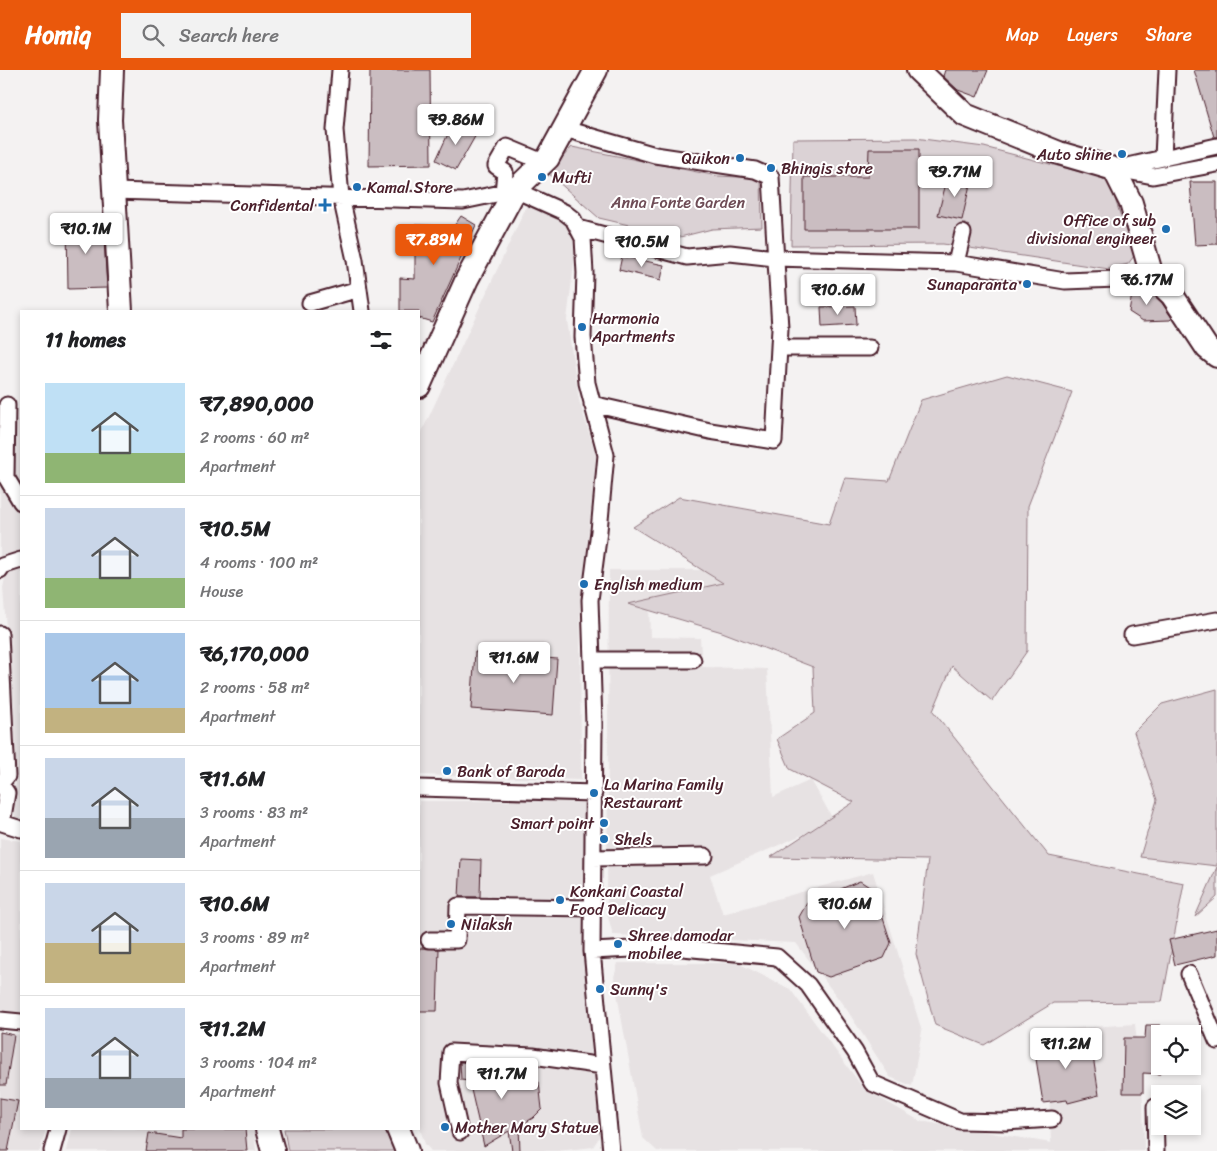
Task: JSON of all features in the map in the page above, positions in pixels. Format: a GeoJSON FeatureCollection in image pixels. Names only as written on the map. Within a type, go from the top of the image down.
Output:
{"type":"FeatureCollection","features":[{"type":"Feature","properties":{"kind":"main road"},"geometry":{"type":"LineString","coordinates":[[112,70],[110,120],[121,310]]}},
{"type":"Feature","properties":{"kind":"main road"},"geometry":{"type":"LineString","coordinates":[[420,384],[509,191],[548,158],[596,70]]}},
{"type":"Feature","properties":{"kind":"main road"},"geometry":{"type":"LineString","coordinates":[[918,70],[965,115],[1059,153],[1114,169],[1131,203],[1152,276],[1172,295],[1207,348],[1217,356]]}},
{"type":"Feature","properties":{"kind":"main road"},"geometry":{"type":"LineString","coordinates":[[267,1130],[273,1151]]}},
{"type":"Feature","properties":{"kind":"main road"},"geometry":{"type":"LineString","coordinates":[[398,1130],[407,1151]]}},
{"type":"Feature","properties":{"kind":"street"},"geometry":{"type":"LineString","coordinates":[[340,70],[334,130],[341,197],[355,260],[362,310]]}},
{"type":"Feature","properties":{"kind":"street"},"geometry":{"type":"LineString","coordinates":[[1163,158],[1167,70]]}},
{"type":"Feature","properties":{"kind":"street"},"geometry":{"type":"LineString","coordinates":[[565,129],[655,155],[755,170],[771,177],[780,328],[774,441],[710,431],[592,404]]}},
{"type":"Feature","properties":{"kind":"street"},"geometry":{"type":"LineString","coordinates":[[1114,169],[1217,146]]}},
{"type":"Feature","properties":{"kind":"street"},"geometry":{"type":"LineString","coordinates":[[509,191],[505,172],[496,166],[507,147],[543,162]]}},
{"type":"Feature","properties":{"kind":"street"},"geometry":{"type":"LineString","coordinates":[[1114,169],[1153,176],[1217,164]]}},
{"type":"Feature","properties":{"kind":"street"},"geometry":{"type":"LineString","coordinates":[[113,191],[463,201],[509,191],[564,212],[573,219],[578,228],[583,238],[583,337],[587,383],[606,455],[590,600],[594,724],[592,951],[611,1151]]}},
{"type":"Feature","properties":{"kind":"street"},"geometry":{"type":"LineString","coordinates":[[578,228],[687,257],[730,253],[775,258],[956,263],[1065,281],[1152,276]]}},
{"type":"Feature","properties":{"kind":"street"},"geometry":{"type":"LineString","coordinates":[[956,263],[962,233]]}},
{"type":"Feature","properties":{"kind":"street"},"geometry":{"type":"LineString","coordinates":[[310,303],[360,289]]}},
{"type":"Feature","properties":{"kind":"street"},"geometry":{"type":"LineString","coordinates":[[778,348],[870,348]]}},
{"type":"Feature","properties":{"kind":"street"},"geometry":{"type":"LineString","coordinates":[[10,405],[6,477],[20,500]]}},
{"type":"Feature","properties":{"kind":"street"},"geometry":{"type":"LineString","coordinates":[[0,570],[2,566],[20,560]]}},
{"type":"Feature","properties":{"kind":"street"},"geometry":{"type":"LineString","coordinates":[[1132,636],[1217,620]]}},
{"type":"Feature","properties":{"kind":"street"},"geometry":{"type":"LineString","coordinates":[[0,634],[7,776],[0,783],[8,793],[1,824],[20,829]]}},
{"type":"Feature","properties":{"kind":"street"},"geometry":{"type":"LineString","coordinates":[[592,660],[693,660]]}},
{"type":"Feature","properties":{"kind":"street"},"geometry":{"type":"LineString","coordinates":[[420,788],[594,793]]}},
{"type":"Feature","properties":{"kind":"street"},"geometry":{"type":"LineString","coordinates":[[593,858],[705,856]]}},
{"type":"Feature","properties":{"kind":"street"},"geometry":{"type":"LineString","coordinates":[[429,940],[457,940],[458,906],[593,908]]}},
{"type":"Feature","properties":{"kind":"street"},"geometry":{"type":"LineString","coordinates":[[592,951],[672,946],[777,957],[808,985],[854,1052],[872,1083],[960,1121],[1006,1122],[1052,1119]]}},
{"type":"Feature","properties":{"kind":"street"},"geometry":{"type":"LineString","coordinates":[[1189,974],[1217,1041]]}},
{"type":"Feature","properties":{"kind":"street"},"geometry":{"type":"LineString","coordinates":[[0,1020],[20,1022]]}},
{"type":"Feature","properties":{"kind":"street"},"geometry":{"type":"LineString","coordinates":[[460,1132],[449,1083],[451,1052],[533,1056],[603,1066]]}},
{"type":"Feature","properties":{"kind":"street"},"geometry":{"type":"LineString","coordinates":[[52,1151],[58,1130]]}},
{"type":"Feature","properties":{"kind":"street"},"geometry":{"type":"LineString","coordinates":[[259,1130],[262,1151]]}},
{"type":"Feature","properties":{"kind":"street"},"geometry":{"type":"LineString","coordinates":[[1156,1135],[1156,1151]]}},
{"type":"Feature","properties":{"kind":"shaded area"},"geometry":{"type":"Polygon","coordinates":[[[528,203],[570,223],[577,239],[567,320],[579,400],[597,458],[580,609],[581,780],[420,775],[420,436],[528,203]]]}},
{"type":"Feature","properties":{"kind":"shaded area"},"geometry":{"type":"Polygon","coordinates":[[[0,419],[20,420],[20,551],[5,555],[0,559],[0,419]]]}},
{"type":"Feature","properties":{"kind":"shaded area"},"geometry":{"type":"Polygon","coordinates":[[[20,566],[20,825],[16,824],[13,807],[17,775],[3,588],[7,568],[20,566]]]}},
{"type":"Feature","properties":{"kind":"shaded area"},"geometry":{"type":"Polygon","coordinates":[[[609,570],[721,570],[721,603],[649,604],[650,637],[700,638],[702,667],[767,669],[773,797],[811,780],[834,821],[710,875],[723,914],[873,872],[922,1031],[912,1086],[890,1077],[847,1010],[796,943],[613,935],[607,913],[609,570]]]}},
{"type":"Feature","properties":{"kind":"shaded area"},"geometry":{"type":"Polygon","coordinates":[[[420,801],[588,801],[584,901],[464,900],[464,917],[588,917],[602,1133],[593,1147],[557,1151],[431,1151],[425,1144],[420,1129],[420,801]]]}},
{"type":"Feature","properties":{"kind":"shaded area"},"geometry":{"type":"Polygon","coordinates":[[[0,838],[20,841],[20,1018],[0,1015],[0,838]]]}},
{"type":"Feature","properties":{"kind":"shaded area"},"geometry":{"type":"Polygon","coordinates":[[[618,963],[738,963],[790,989],[864,1089],[920,1121],[1051,1143],[1047,1030],[1135,1024],[1143,1102],[1144,1151],[657,1151],[643,1138],[614,977],[618,963]]]}},
{"type":"Feature","properties":{"kind":"shaded area"},"geometry":{"type":"Polygon","coordinates":[[[0,1032],[20,1035],[20,1130],[46,1130],[40,1151],[0,1151],[0,1032]]]}},
{"type":"Feature","properties":{"kind":"shaded area"},"geometry":{"type":"Polygon","coordinates":[[[72,1130],[254,1130],[256,1151],[67,1151],[72,1130]]]}},
{"type":"Feature","properties":{"kind":"green space"},"geometry":{"type":"Polygon","coordinates":[[[915,138],[984,147],[1100,177],[1110,184],[1134,256],[1128,264],[1109,269],[943,244],[791,245],[793,139],[915,138]]]}},
{"type":"Feature","properties":{"kind":"green space","name":"Anna Fonte Garden"},"geometry":{"type":"Polygon","coordinates":[[[572,147],[717,176],[761,178],[762,227],[712,229],[680,237],[599,218],[548,173],[572,147]]]}},
{"type":"Feature","properties":{"kind":"green space"},"geometry":{"type":"Polygon","coordinates":[[[1007,375],[1072,392],[1028,506],[1027,651],[992,701],[952,666],[933,711],[1049,856],[1184,883],[1162,1002],[1053,1003],[984,1045],[935,1025],[916,954],[928,860],[771,857],[854,802],[790,769],[777,739],[815,713],[813,667],[722,632],[628,604],[723,583],[633,527],[679,497],[829,524],[845,478],[889,481],[921,400],[1007,375]]]}},
{"type":"Feature","properties":{"kind":"green space"},"geometry":{"type":"Polygon","coordinates":[[[1217,689],[1217,866],[1140,857],[1157,800],[1134,732],[1162,704],[1217,689]]]}},
{"type":"Feature","properties":{"kind":"green space"},"geometry":{"type":"Polygon","coordinates":[[[1217,867],[1217,897],[1195,917],[1217,867]]]}},
{"type":"Feature","properties":{"kind":"green space"},"geometry":{"type":"Polygon","coordinates":[[[284,1130],[385,1130],[394,1151],[288,1151],[284,1130]]]}},
{"type":"Feature","properties":{"kind":"building"},"geometry":{"type":"Polygon","coordinates":[[[370,70],[430,70],[431,165],[369,166],[370,70]]]}},
{"type":"Feature","properties":{"kind":"building"},"geometry":{"type":"Polygon","coordinates":[[[945,70],[988,70],[977,97],[958,90],[943,76],[945,70]]]}},
{"type":"Feature","properties":{"kind":"building"},"geometry":{"type":"Polygon","coordinates":[[[1194,70],[1217,70],[1217,137],[1214,137],[1194,70]]]}},
{"type":"Feature","properties":{"kind":"building"},"geometry":{"type":"Polygon","coordinates":[[[453,123],[477,133],[456,170],[436,160],[453,123]]]}},
{"type":"Feature","properties":{"kind":"building"},"geometry":{"type":"Polygon","coordinates":[[[869,149],[919,149],[919,229],[804,229],[804,177],[868,177],[869,149]]]}},
{"type":"Feature","properties":{"kind":"building"},"geometry":{"type":"Polygon","coordinates":[[[948,175],[971,180],[962,220],[938,215],[948,175]]]}},
{"type":"Feature","properties":{"kind":"building"},"geometry":{"type":"Polygon","coordinates":[[[1190,182],[1217,182],[1217,244],[1195,245],[1190,182]]]}},
{"type":"Feature","properties":{"kind":"building"},"geometry":{"type":"Polygon","coordinates":[[[461,216],[476,225],[432,322],[420,318],[420,310],[400,310],[400,278],[415,279],[415,225],[454,226],[461,216]]]}},
{"type":"Feature","properties":{"kind":"building"},"geometry":{"type":"Polygon","coordinates":[[[67,221],[103,222],[107,288],[68,289],[67,221]]]}},
{"type":"Feature","properties":{"kind":"building"},"geometry":{"type":"Polygon","coordinates":[[[622,256],[664,265],[661,280],[619,270],[622,256]]]}},
{"type":"Feature","properties":{"kind":"building"},"geometry":{"type":"Polygon","coordinates":[[[1144,286],[1162,303],[1172,318],[1170,320],[1143,321],[1129,312],[1133,287],[1144,286]]]}},
{"type":"Feature","properties":{"kind":"building"},"geometry":{"type":"Polygon","coordinates":[[[855,306],[856,325],[822,327],[821,307],[855,306]]]}},
{"type":"Feature","properties":{"kind":"building"},"geometry":{"type":"Polygon","coordinates":[[[475,652],[557,659],[553,715],[471,709],[475,652]]]}},
{"type":"Feature","properties":{"kind":"building"},"geometry":{"type":"Polygon","coordinates":[[[461,859],[481,860],[480,897],[459,897],[461,859]]]}},
{"type":"Feature","properties":{"kind":"building"},"geometry":{"type":"Polygon","coordinates":[[[860,881],[874,890],[891,943],[884,958],[829,977],[816,972],[799,917],[807,903],[860,881]]]}},
{"type":"Feature","properties":{"kind":"building"},"geometry":{"type":"Polygon","coordinates":[[[1217,929],[1217,955],[1175,965],[1169,940],[1217,929]]]}},
{"type":"Feature","properties":{"kind":"building"},"geometry":{"type":"Polygon","coordinates":[[[420,948],[439,949],[437,1011],[420,1011],[420,948]]]}},
{"type":"Feature","properties":{"kind":"building"},"geometry":{"type":"Polygon","coordinates":[[[1146,1025],[1151,1025],[1151,1073],[1143,1073],[1143,1093],[1123,1093],[1124,1038],[1145,1038],[1146,1025]]]}},
{"type":"Feature","properties":{"kind":"building"},"geometry":{"type":"Polygon","coordinates":[[[0,1032],[14,1035],[6,1085],[0,1085],[0,1032]]]}},
{"type":"Feature","properties":{"kind":"building"},"geometry":{"type":"Polygon","coordinates":[[[1056,1037],[1056,1042],[1090,1037],[1099,1095],[1068,1103],[1067,1100],[1043,1103],[1033,1040],[1056,1037]]]}},
{"type":"Feature","properties":{"kind":"building"},"geometry":{"type":"Polygon","coordinates":[[[460,1062],[494,1064],[539,1082],[542,1109],[533,1118],[519,1126],[520,1151],[512,1151],[509,1131],[484,1146],[469,1081],[461,1080],[460,1062]]]}},
{"type":"Feature","properties":{"kind":"building"},"geometry":{"type":"Polygon","coordinates":[[[0,1098],[18,1101],[8,1151],[0,1151],[0,1098]]]}},
{"type":"Feature","properties":{"kind":"building"},"geometry":{"type":"Polygon","coordinates":[[[181,1130],[245,1130],[247,1151],[146,1151],[149,1133],[181,1138],[181,1130]]]}},
{"type":"Feature","properties":{"kind":"place","name":"Auto shine"},"geometry":{"type":"Point","coordinates":[1122,154]}},
{"type":"Feature","properties":{"kind":"place","name":"Quikon"},"geometry":{"type":"Point","coordinates":[740,158]}},
{"type":"Feature","properties":{"kind":"place","name":"Bhingis store"},"geometry":{"type":"Point","coordinates":[771,168]}},
{"type":"Feature","properties":{"kind":"place","name":"Mufti"},"geometry":{"type":"Point","coordinates":[542,177]}},
{"type":"Feature","properties":{"kind":"place","name":"Kamal Store"},"geometry":{"type":"Point","coordinates":[357,187]}},
{"type":"Feature","properties":{"kind":"place","name":"Confidental"},"geometry":{"type":"Point","coordinates":[325,205]}},
{"type":"Feature","properties":{"kind":"place","name":"Office of sub divisional engineer"},"geometry":{"type":"Point","coordinates":[1166,229]}},
{"type":"Feature","properties":{"kind":"place","name":"Sunaparanta"},"geometry":{"type":"Point","coordinates":[1027,284]}},
{"type":"Feature","properties":{"kind":"place","name":"Harmonia Apartments"},"geometry":{"type":"Point","coordinates":[582,327]}},
{"type":"Feature","properties":{"kind":"place","name":"English medium"},"geometry":{"type":"Point","coordinates":[584,584]}},
{"type":"Feature","properties":{"kind":"place","name":"Bank of Baroda"},"geometry":{"type":"Point","coordinates":[447,771]}},
{"type":"Feature","properties":{"kind":"place","name":"La Marina Family Restaurant"},"geometry":{"type":"Point","coordinates":[594,793]}},
{"type":"Feature","properties":{"kind":"place","name":"Smart point"},"geometry":{"type":"Point","coordinates":[604,823]}},
{"type":"Feature","properties":{"kind":"place","name":"Shels"},"geometry":{"type":"Point","coordinates":[604,839]}},
{"type":"Feature","properties":{"kind":"place","name":"Konkani Coastal Food Delicacy"},"geometry":{"type":"Point","coordinates":[560,900]}},
{"type":"Feature","properties":{"kind":"place","name":"Nilaksh"},"geometry":{"type":"Point","coordinates":[451,924]}},
{"type":"Feature","properties":{"kind":"place","name":"Shree damodar mobilee"},"geometry":{"type":"Point","coordinates":[618,944]}},
{"type":"Feature","properties":{"kind":"place","name":"Sunny's"},"geometry":{"type":"Point","coordinates":[600,989]}},
{"type":"Feature","properties":{"kind":"place","name":"Mother Mary Statue"},"geometry":{"type":"Point","coordinates":[445,1127]}}]}
